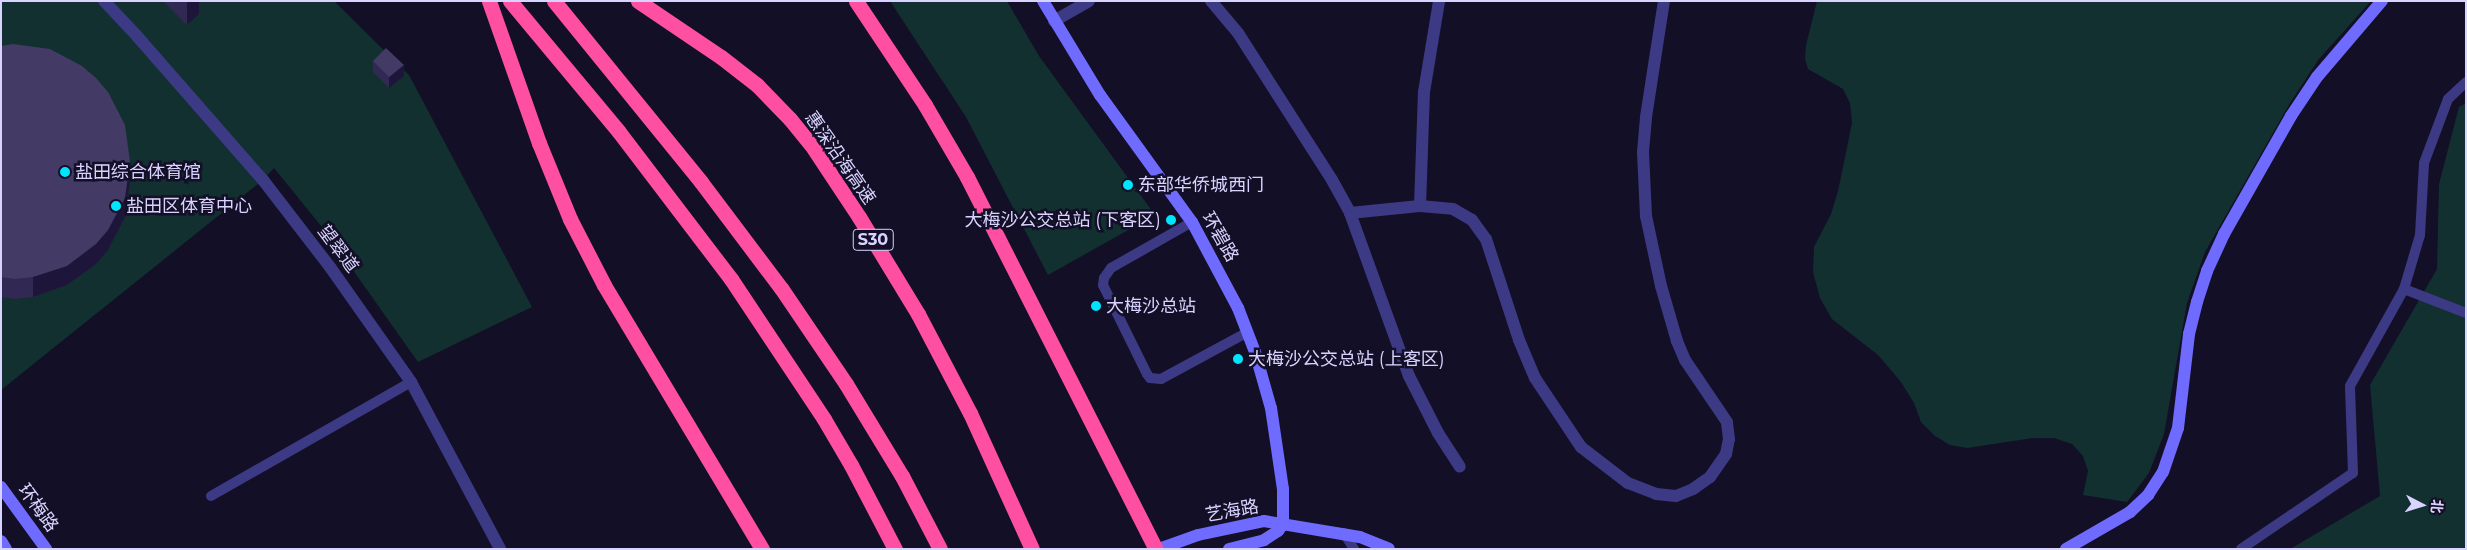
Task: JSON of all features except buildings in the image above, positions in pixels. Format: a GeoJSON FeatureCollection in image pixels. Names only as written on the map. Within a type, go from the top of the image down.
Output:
{"type":"FeatureCollection","features":[{"type":"Feature","properties":{"kind":"highway"},"geometry":{"type":"LineString","coordinates":[[489,1],[539,143],[570,219],[604,285],[762,549]]}},
{"type":"Feature","properties":{"kind":"highway"},"geometry":{"type":"LineString","coordinates":[[510,1],[620,132],[730,279],[824,419],[851,465],[895,549]]}},
{"type":"Feature","properties":{"kind":"highway"},"geometry":{"type":"LineString","coordinates":[[554,1],[689,167],[780,288],[856,401],[902,476],[940,549]]}},
{"type":"Feature","properties":{"kind":"highway","name":"惠深沿海高速"},"geometry":{"type":"LineString","coordinates":[[638,1],[721,57],[757,85],[790,119],[814,149],[859,217],[918,314],[970,413],[1030,545]]}},
{"type":"Feature","properties":{"kind":"highway"},"geometry":{"type":"LineString","coordinates":[[856,1],[925,105],[967,177],[1158,549]]}},
{"type":"Feature","properties":{"kind":"street","name":"望翠道"},"geometry":{"type":"LineString","coordinates":[[104,1],[263,180],[330,266],[411,382],[500,549]]}},
{"type":"Feature","properties":{"kind":"street","name":"环碧路"},"geometry":{"type":"LineString","coordinates":[[1044,1],[1100,94],[1192,222],[1227,284],[1248,332],[1262,372],[1275,426],[1283,489],[1283,524]]}},
{"type":"Feature","properties":{"kind":"street"},"geometry":{"type":"LineString","coordinates":[[1054,20],[1089,1]]}},
{"type":"Feature","properties":{"kind":"street"},"geometry":{"type":"LineString","coordinates":[[1212,1],[1238,33],[1332,180],[1350,212],[1410,376],[1438,434],[1460,467]]}},
{"type":"Feature","properties":{"kind":"street"},"geometry":{"type":"LineString","coordinates":[[1420,206],[1424,92],[1439,1]]}},
{"type":"Feature","properties":{"kind":"street"},"geometry":{"type":"LineString","coordinates":[[1350,212],[1420,206],[1453,209],[1472,220],[1486,239],[1519,340],[1535,378],[1581,447],[1628,483],[1656,494],[1676,496],[1693,490],[1710,477],[1726,454],[1729,439],[1727,422],[1685,360],[1677,341],[1661,286],[1646,216],[1643,152],[1646,116],[1664,1]]}},
{"type":"Feature","properties":{"kind":"street"},"geometry":{"type":"LineString","coordinates":[[2066,549],[2130,512],[2148,495],[2163,472],[2172,451],[2178,428],[2189,334],[2197,302],[2207,271],[2224,234],[2292,116],[2317,77],[2382,1]]}},
{"type":"Feature","properties":{"kind":"street","name":"环梅路"},"geometry":{"type":"LineString","coordinates":[[1,487],[46,549]]}},
{"type":"Feature","properties":{"kind":"street","name":"艺海路"},"geometry":{"type":"LineString","coordinates":[[1158,549],[1198,535],[1257,521],[1283,524],[1278,531],[1264,540],[1229,549]]}},
{"type":"Feature","properties":{"kind":"street"},"geometry":{"type":"LineString","coordinates":[[1283,524],[1344,533],[1374,542],[1389,549]]}},
{"type":"Feature","properties":{"kind":"street"},"geometry":{"type":"LineString","coordinates":[[1,541],[6,549]]}},
{"type":"Feature","properties":{"kind":"lane"},"geometry":{"type":"LineString","coordinates":[[2241,549],[2353,473],[2350,386],[2404,289],[2420,235],[2424,163],[2448,99],[2466,82]]}},
{"type":"Feature","properties":{"kind":"lane"},"geometry":{"type":"LineString","coordinates":[[1192,222],[1111,268],[1104,278],[1103,285],[1147,374],[1150,378],[1161,379],[1248,332]]}},
{"type":"Feature","properties":{"kind":"lane"},"geometry":{"type":"LineString","coordinates":[[2404,289],[2466,313]]}},
{"type":"Feature","properties":{"kind":"lane"},"geometry":{"type":"LineString","coordinates":[[211,496],[411,382]]}},
{"type":"Feature","properties":{"kind":"lane"},"geometry":{"type":"LineString","coordinates":[[1344,533],[1354,549]]}},
{"type":"Feature","properties":{"kind":"green space","name":"盐田区体育中心"},"geometry":{"type":"Polygon","coordinates":[[[1,1],[334,1],[409,75],[532,307],[418,362],[326,232],[274,168],[263,180],[1,390],[1,1]]]}},
{"type":"Feature","properties":{"kind":"green space"},"geometry":{"type":"Polygon","coordinates":[[[890,1],[1007,1],[1039,56],[1155,215],[1048,275],[966,117],[890,1]]]}},
{"type":"Feature","properties":{"kind":"green space"},"geometry":{"type":"Polygon","coordinates":[[[1817,1],[2371,1],[2319,59],[2290,103],[2205,252],[2187,303],[2164,434],[2149,473],[2127,502],[2083,495],[2088,471],[2083,456],[2072,444],[2054,438],[2033,438],[1967,448],[1950,445],[1935,436],[1921,422],[1914,403],[1901,382],[1878,355],[1832,319],[1820,298],[1813,272],[1814,247],[1831,214],[1838,191],[1852,123],[1850,103],[1843,89],[1808,69],[1805,59],[1806,45],[1817,1]]]}},
{"type":"Feature","properties":{"kind":"green space"},"geometry":{"type":"Polygon","coordinates":[[[2466,103],[2466,549],[2290,549],[2380,496],[2370,385],[2437,269],[2439,184],[2459,107],[2466,103]]]}},
{"type":"Feature","properties":{"kind":"place","name":"盐田综合体育馆"},"geometry":{"type":"Point","coordinates":[65,172]}},
{"type":"Feature","properties":{"kind":"place","name":"东部华侨城西门"},"geometry":{"type":"Point","coordinates":[1128,185]}},
{"type":"Feature","properties":{"kind":"place","name":"盐田区体育中心"},"geometry":{"type":"Point","coordinates":[116,206]}},
{"type":"Feature","properties":{"kind":"place","name":"大梅沙公交总站 (下客区)"},"geometry":{"type":"Point","coordinates":[1171,220]}},
{"type":"Feature","properties":{"kind":"place","name":"大梅沙总站"},"geometry":{"type":"Point","coordinates":[1096,306]}},
{"type":"Feature","properties":{"kind":"place","name":"大梅沙公交总站 (上客区)"},"geometry":{"type":"Point","coordinates":[1238,359]}}]}
